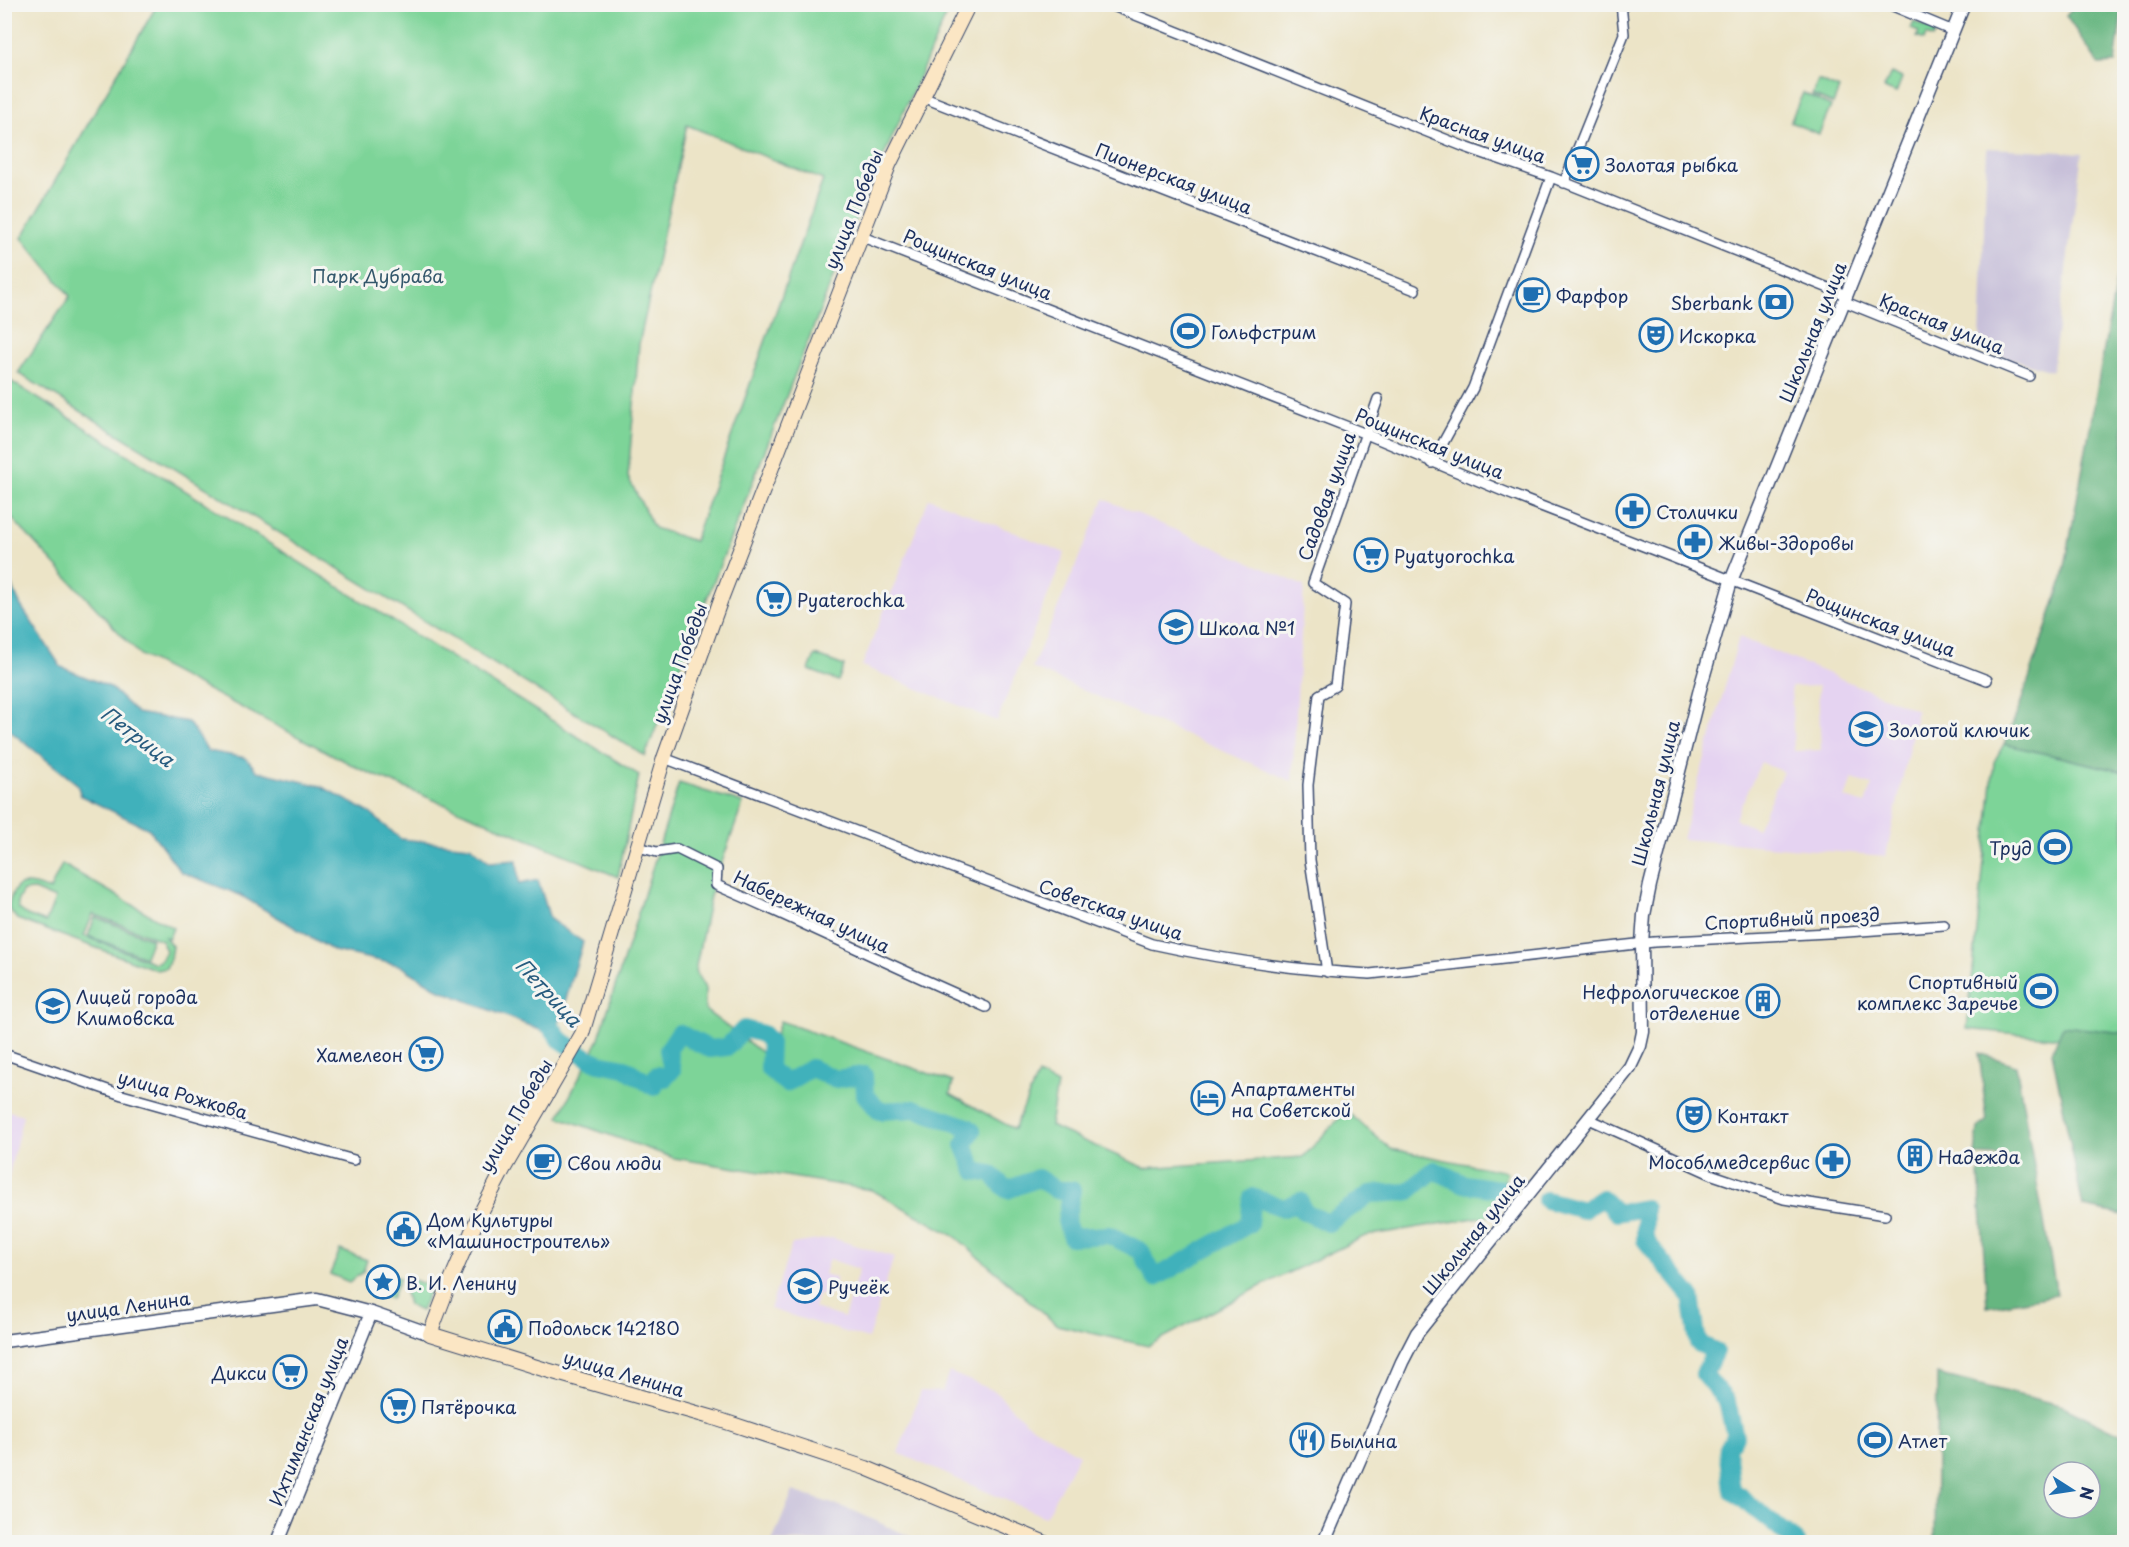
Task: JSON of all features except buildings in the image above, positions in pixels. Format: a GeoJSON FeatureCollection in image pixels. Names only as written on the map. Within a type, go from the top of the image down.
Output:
{"type":"FeatureCollection","features":[{"type":"Feature","properties":{"kind":"main road","name":"улица Победы"},"geometry":{"type":"LineString","coordinates":[[430,1334],[449,1283],[476,1222],[503,1170],[582,1034],[664,758],[724,590],[889,165],[969,4]]}},
{"type":"Feature","properties":{"kind":"main road","name":"улица Ленина"},"geometry":{"type":"LineString","coordinates":[[430,1334],[714,1418],[866,1468],[1042,1542]]}},
{"type":"Feature","properties":{"kind":"street","name":"Красная улица"},"geometry":{"type":"LineString","coordinates":[[1108,4],[1465,147],[1551,177],[2029,376]]}},
{"type":"Feature","properties":{"kind":"street"},"geometry":{"type":"LineString","coordinates":[[1564,183],[1624,34],[1621,4]]}},
{"type":"Feature","properties":{"kind":"street"},"geometry":{"type":"LineString","coordinates":[[1888,4],[1953,31]]}},
{"type":"Feature","properties":{"kind":"street","name":"Школьная улица"},"geometry":{"type":"LineString","coordinates":[[1324,1542],[1402,1362],[1417,1333],[1630,1067],[1640,1046],[1643,1032],[1644,915],[1701,686],[1731,581],[1964,4]]}},
{"type":"Feature","properties":{"kind":"street","name":"Пионерская улица"},"geometry":{"type":"LineString","coordinates":[[922,97],[1415,290]]}},
{"type":"Feature","properties":{"kind":"street"},"geometry":{"type":"LineString","coordinates":[[1432,463],[1473,388],[1551,177]]}},
{"type":"Feature","properties":{"kind":"street","name":"Рощинская улица"},"geometry":{"type":"LineString","coordinates":[[860,236],[1987,680]]}},
{"type":"Feature","properties":{"kind":"street","name":"Садовая улица"},"geometry":{"type":"LineString","coordinates":[[1327,972],[1310,860],[1308,785],[1319,696],[1335,686],[1345,604],[1312,583],[1378,399]]}},
{"type":"Feature","properties":{"kind":"street","name":"Советская улица"},"geometry":{"type":"LineString","coordinates":[[664,758],[1152,944],[1198,954],[1327,972],[1370,974],[1642,943]]}},
{"type":"Feature","properties":{"kind":"street","name":"Набережная улица"},"geometry":{"type":"LineString","coordinates":[[638,847],[657,852],[677,849],[717,869],[716,885],[792,917],[898,969],[986,1007]]}},
{"type":"Feature","properties":{"kind":"street","name":"Спортивный проезд"},"geometry":{"type":"LineString","coordinates":[[1642,943],[1944,925]]}},
{"type":"Feature","properties":{"kind":"street","name":"улица Рожкова"},"geometry":{"type":"LineString","coordinates":[[4,1054],[122,1095],[354,1160]]}},
{"type":"Feature","properties":{"kind":"street"},"geometry":{"type":"LineString","coordinates":[[1588,1119],[1713,1175],[1784,1199],[1885,1215]]}},
{"type":"Feature","properties":{"kind":"street","name":"улица Ленина"},"geometry":{"type":"LineString","coordinates":[[4,1341],[317,1299],[371,1313],[430,1334]]}},
{"type":"Feature","properties":{"kind":"street","name":"Ихтиманская улица"},"geometry":{"type":"LineString","coordinates":[[278,1542],[371,1313]]}},
{"type":"Feature","properties":{"kind":"shaded area"},"geometry":{"type":"Polygon","coordinates":[[[1987,148],[2082,153],[2052,371],[1984,350],[1980,340],[1987,148]]]}},
{"type":"Feature","properties":{"kind":"shaded area"},"geometry":{"type":"Polygon","coordinates":[[[929,498],[1065,553],[997,721],[862,666],[929,498]]]}},
{"type":"Feature","properties":{"kind":"shaded area","name":"Школа №1"},"geometry":{"type":"Polygon","coordinates":[[[1104,499],[1304,586],[1292,781],[1032,668],[1104,499]]]}},
{"type":"Feature","properties":{"kind":"shaded area","name":"Золотой ключик"},"geometry":{"type":"Polygon","coordinates":[[[1739,637],[1917,710],[1886,856],[1682,839],[1739,637]],[[1818,686],[1791,687],[1794,751],[1821,750],[1818,686]],[[1761,762],[1735,819],[1757,829],[1783,772],[1761,762]],[[1852,779],[1845,798],[1865,804],[1872,785],[1852,779]]]}},
{"type":"Feature","properties":{"kind":"shaded area"},"geometry":{"type":"Polygon","coordinates":[[[4,1110],[23,1115],[5,1192],[4,1110]]]}},
{"type":"Feature","properties":{"kind":"shaded area","name":"Ручеёк"},"geometry":{"type":"Polygon","coordinates":[[[832,1238],[894,1257],[868,1339],[770,1309],[792,1244],[832,1238]],[[829,1259],[824,1274],[836,1278],[829,1297],[818,1294],[814,1308],[844,1318],[859,1269],[829,1259]]]}},
{"type":"Feature","properties":{"kind":"shaded area"},"geometry":{"type":"Polygon","coordinates":[[[949,1372],[995,1391],[1026,1422],[1079,1454],[1045,1517],[898,1453],[921,1391],[942,1392],[949,1372]]]}},
{"type":"Feature","properties":{"kind":"shaded area"},"geometry":{"type":"Polygon","coordinates":[[[793,1491],[854,1511],[922,1542],[772,1542],[793,1491]]]}},
{"type":"Feature","properties":{"kind":"green space","name":"Парк Дубрава"},"geometry":{"type":"Polygon","coordinates":[[[157,5],[951,5],[858,214],[645,756],[18,373],[70,296],[22,238],[157,5]],[[687,125],[639,344],[628,477],[654,528],[694,541],[823,180],[687,125]]]}},
{"type":"Feature","properties":{"kind":"green space"},"geometry":{"type":"Polygon","coordinates":[[[2075,5],[2123,5],[2115,63],[2099,64],[2066,16],[2075,5]]]}},
{"type":"Feature","properties":{"kind":"green space"},"geometry":{"type":"Polygon","coordinates":[[[1914,22],[1936,31],[1933,38],[1926,35],[1924,40],[1917,37],[1919,32],[1911,29],[1914,22]]]}},
{"type":"Feature","properties":{"kind":"green space"},"geometry":{"type":"Polygon","coordinates":[[[1891,73],[1902,78],[1896,93],[1884,88],[1891,73]]]}},
{"type":"Feature","properties":{"kind":"green space"},"geometry":{"type":"Polygon","coordinates":[[[1818,80],[1839,89],[1833,104],[1812,95],[1818,80]]]}},
{"type":"Feature","properties":{"kind":"green space"},"geometry":{"type":"Polygon","coordinates":[[[1803,93],[1831,106],[1819,134],[1790,122],[1803,93]]]}},
{"type":"Feature","properties":{"kind":"green space"},"geometry":{"type":"Polygon","coordinates":[[[2124,237],[2124,772],[2004,744],[2018,711],[2063,578],[2124,237]]]}},
{"type":"Feature","properties":{"kind":"green space"},"geometry":{"type":"Polygon","coordinates":[[[4,377],[639,775],[618,877],[360,769],[140,655],[5,511],[4,377]]]}},
{"type":"Feature","properties":{"kind":"green space"},"geometry":{"type":"Polygon","coordinates":[[[815,655],[844,666],[838,681],[809,670],[815,655]]]}},
{"type":"Feature","properties":{"kind":"green space","name":"Труд"},"geometry":{"type":"Polygon","coordinates":[[[2004,744],[2124,772],[2124,1044],[1967,1029],[1994,762],[2004,744]]]}},
{"type":"Feature","properties":{"kind":"green space"},"geometry":{"type":"Polygon","coordinates":[[[679,783],[743,803],[710,896],[695,971],[705,988],[705,1010],[769,1058],[780,1021],[953,1082],[950,1094],[1014,1129],[1038,1075],[1057,1085],[1050,1126],[1145,1168],[1303,1157],[1346,1111],[1391,1149],[1507,1172],[1493,1215],[1365,1236],[1259,1287],[1148,1346],[1057,1325],[956,1237],[872,1190],[674,1158],[559,1117],[598,1041],[679,783]]]}},
{"type":"Feature","properties":{"kind":"green space"},"geometry":{"type":"Polygon","coordinates":[[[62,864],[173,928],[169,938],[165,937],[172,946],[166,968],[157,970],[17,919],[8,908],[14,891],[23,884],[50,890],[62,864]],[[34,890],[23,891],[18,900],[18,908],[27,915],[46,922],[55,899],[34,890]],[[93,914],[84,936],[155,963],[161,960],[166,951],[161,940],[93,914]]]}},
{"type":"Feature","properties":{"kind":"green space"},"geometry":{"type":"Polygon","coordinates":[[[95,917],[152,939],[145,957],[88,936],[95,917]]]}},
{"type":"Feature","properties":{"kind":"green space"},"geometry":{"type":"Polygon","coordinates":[[[2063,1026],[2124,1033],[2124,1215],[2083,1207],[2052,1052],[2063,1026]]]}},
{"type":"Feature","properties":{"kind":"green space"},"geometry":{"type":"Polygon","coordinates":[[[1979,1053],[2016,1065],[2057,1295],[1987,1307],[1979,1173],[2002,1156],[1975,1155],[1978,1128],[1987,1121],[1979,1053]]]}},
{"type":"Feature","properties":{"kind":"green space"},"geometry":{"type":"Polygon","coordinates":[[[340,1250],[367,1260],[363,1272],[349,1282],[330,1274],[340,1250]]]}},
{"type":"Feature","properties":{"kind":"green space"},"geometry":{"type":"Polygon","coordinates":[[[373,1267],[400,1278],[391,1299],[365,1288],[373,1267]]]}},
{"type":"Feature","properties":{"kind":"green space"},"geometry":{"type":"Polygon","coordinates":[[[409,1278],[431,1287],[421,1311],[408,1305],[404,1289],[409,1278]]]}},
{"type":"Feature","properties":{"kind":"green space"},"geometry":{"type":"Polygon","coordinates":[[[1937,1374],[2063,1406],[2124,1436],[2124,1542],[1935,1542],[1937,1374]]]}},
{"type":"Feature","properties":{"kind":"water"},"geometry":{"type":"Polygon","coordinates":[[[4,570],[21,606],[61,667],[110,687],[137,713],[188,722],[208,751],[246,758],[257,771],[321,786],[370,813],[401,839],[470,846],[490,862],[517,860],[519,884],[538,880],[550,919],[583,942],[555,1036],[440,990],[399,965],[334,951],[240,895],[181,872],[149,829],[81,796],[77,784],[5,727],[4,570]]]}},
{"type":"Feature","properties":{"kind":"waterway","name":"Петрица"},"geometry":{"type":"LineString","coordinates":[[540,1015],[558,1038],[588,1058],[599,1063],[625,1068],[654,1087],[657,1075],[665,1078],[672,1070],[668,1050],[679,1033],[710,1049],[727,1047],[744,1029],[763,1034],[770,1043],[769,1069],[786,1083],[811,1068],[836,1079],[864,1075],[865,1095],[879,1111],[916,1109],[968,1127],[972,1131],[964,1145],[975,1171],[991,1174],[1007,1190],[1038,1178],[1056,1190],[1072,1190],[1066,1221],[1071,1237],[1109,1235],[1141,1251],[1155,1278],[1249,1224],[1252,1197],[1284,1208],[1300,1201],[1303,1211],[1328,1223],[1370,1194],[1408,1192],[1434,1170],[1464,1184],[1506,1190]]}},
{"type":"Feature","properties":{"kind":"waterway","name":"Петрица"},"geometry":{"type":"LineString","coordinates":[[1546,1200],[1583,1210],[1602,1198],[1617,1213],[1645,1208],[1645,1240],[1691,1296],[1698,1343],[1715,1351],[1704,1374],[1727,1402],[1735,1436],[1727,1448],[1732,1490],[1796,1542]]}},
{"type":"Feature","properties":{"kind":"place","name":"Золотая рыбка"},"geometry":{"type":"Point","coordinates":[1582,164]}},
{"type":"Feature","properties":{"kind":"place","name":"Фарфор"},"geometry":{"type":"Point","coordinates":[1533,295]}},
{"type":"Feature","properties":{"kind":"place","name":"Sberbank"},"geometry":{"type":"Point","coordinates":[1776,302]}},
{"type":"Feature","properties":{"kind":"place","name":"Гольфстрим"},"geometry":{"type":"Point","coordinates":[1188,331]}},
{"type":"Feature","properties":{"kind":"place","name":"Искорка"},"geometry":{"type":"Point","coordinates":[1656,335]}},
{"type":"Feature","properties":{"kind":"place","name":"Столички"},"geometry":{"type":"Point","coordinates":[1633,511]}},
{"type":"Feature","properties":{"kind":"place","name":"Живы-Здоровы"},"geometry":{"type":"Point","coordinates":[1695,542]}},
{"type":"Feature","properties":{"kind":"place","name":"Pyatyorochka"},"geometry":{"type":"Point","coordinates":[1371,555]}},
{"type":"Feature","properties":{"kind":"place","name":"Pyaterochka"},"geometry":{"type":"Point","coordinates":[774,599]}},
{"type":"Feature","properties":{"kind":"place","name":"Школа №1"},"geometry":{"type":"Point","coordinates":[1176,627]}},
{"type":"Feature","properties":{"kind":"place","name":"Золотой ключик"},"geometry":{"type":"Point","coordinates":[1866,729]}},
{"type":"Feature","properties":{"kind":"place","name":"Труд"},"geometry":{"type":"Point","coordinates":[2055,847]}},
{"type":"Feature","properties":{"kind":"place","name":"Спортивный комплекс Заречье"},"geometry":{"type":"Point","coordinates":[2041,991]}},
{"type":"Feature","properties":{"kind":"place","name":"Нефрологическое отделение"},"geometry":{"type":"Point","coordinates":[1763,1001]}},
{"type":"Feature","properties":{"kind":"place","name":"Лицей города Климовска"},"geometry":{"type":"Point","coordinates":[53,1006]}},
{"type":"Feature","properties":{"kind":"place","name":"Хамелеон"},"geometry":{"type":"Point","coordinates":[426,1054]}},
{"type":"Feature","properties":{"kind":"place","name":"Апартаменты на Советской"},"geometry":{"type":"Point","coordinates":[1208,1098]}},
{"type":"Feature","properties":{"kind":"place","name":"Контакт"},"geometry":{"type":"Point","coordinates":[1694,1115]}},
{"type":"Feature","properties":{"kind":"place","name":"Надежда"},"geometry":{"type":"Point","coordinates":[1915,1156]}},
{"type":"Feature","properties":{"kind":"place","name":"Мособлмедсервис"},"geometry":{"type":"Point","coordinates":[1833,1161]}},
{"type":"Feature","properties":{"kind":"place","name":"Свои люди"},"geometry":{"type":"Point","coordinates":[544,1162]}},
{"type":"Feature","properties":{"kind":"place","name":"Дом Культуры «Машиностроитель»"},"geometry":{"type":"Point","coordinates":[404,1229]}},
{"type":"Feature","properties":{"kind":"place","name":"В. И. Ленину"},"geometry":{"type":"Point","coordinates":[383,1282]}},
{"type":"Feature","properties":{"kind":"place","name":"Ручеёк"},"geometry":{"type":"Point","coordinates":[805,1286]}},
{"type":"Feature","properties":{"kind":"place","name":"Подольск 142180"},"geometry":{"type":"Point","coordinates":[505,1327]}},
{"type":"Feature","properties":{"kind":"place","name":"Дикси"},"geometry":{"type":"Point","coordinates":[290,1372]}},
{"type":"Feature","properties":{"kind":"place","name":"Пятёрочка"},"geometry":{"type":"Point","coordinates":[398,1406]}},
{"type":"Feature","properties":{"kind":"place","name":"Былина"},"geometry":{"type":"Point","coordinates":[1307,1440]}},
{"type":"Feature","properties":{"kind":"place","name":"Атлет"},"geometry":{"type":"Point","coordinates":[1875,1440]}}]}
